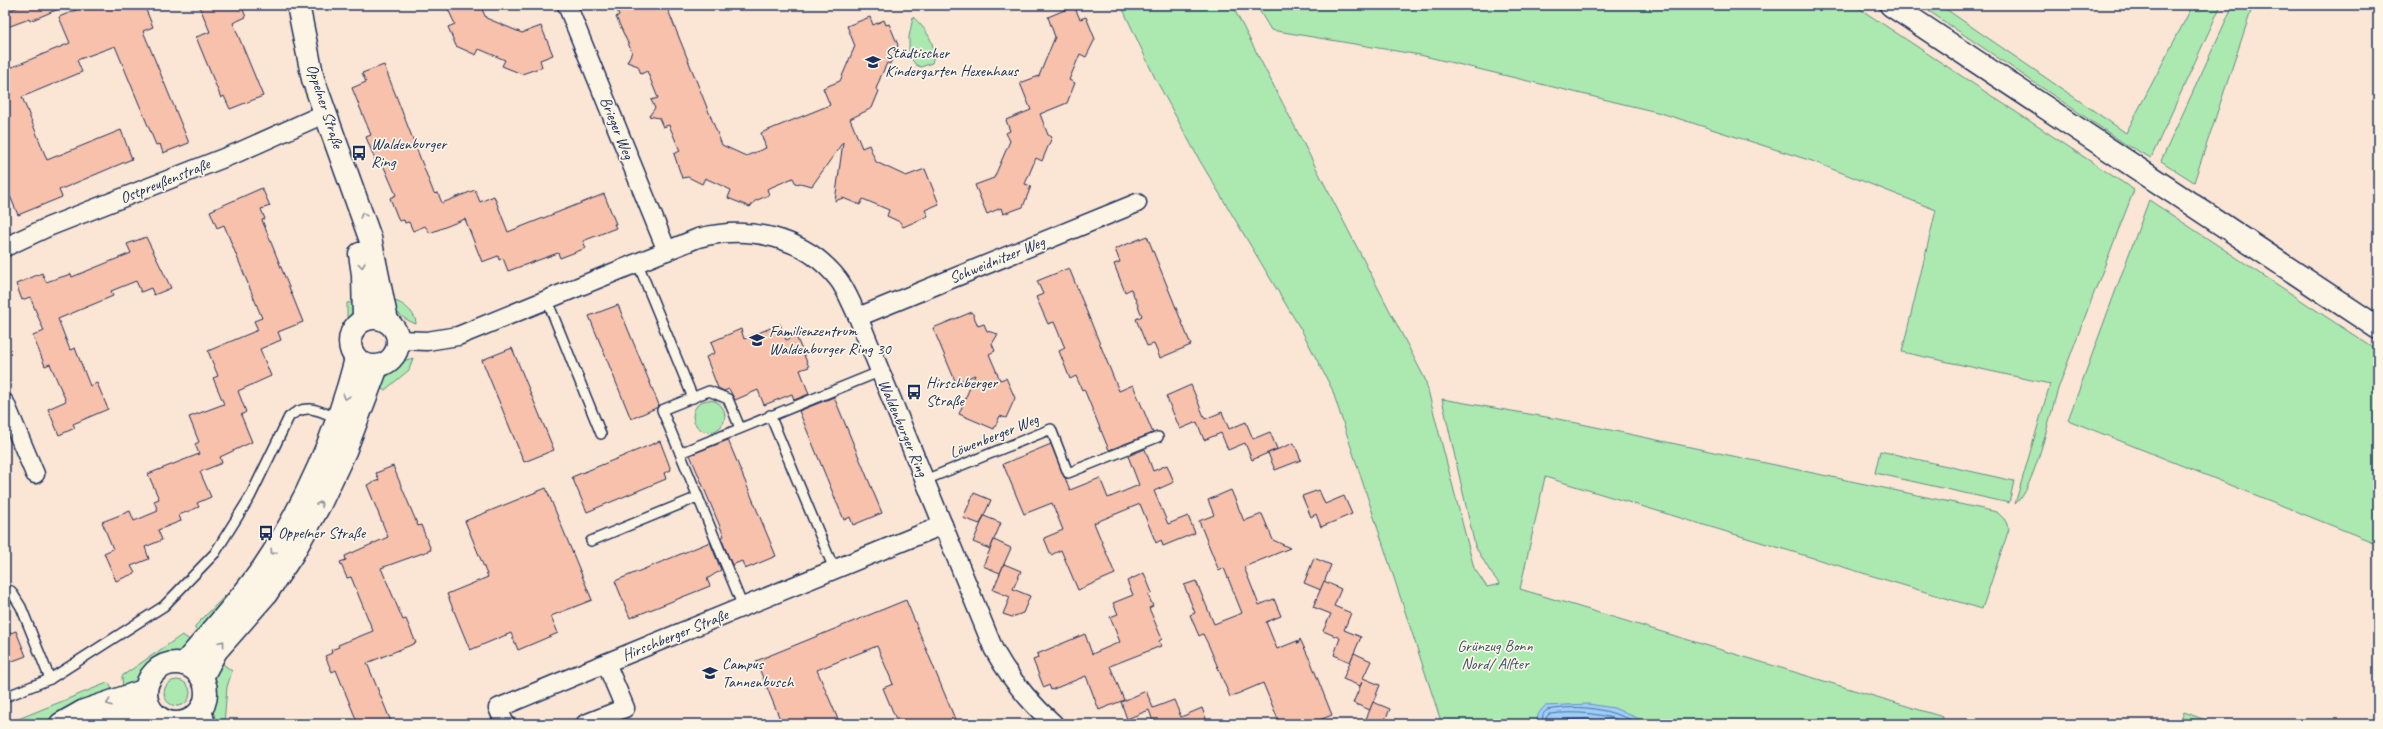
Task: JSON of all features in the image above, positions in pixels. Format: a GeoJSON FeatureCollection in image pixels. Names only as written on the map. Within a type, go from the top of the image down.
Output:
{"type":"FeatureCollection","features":[{"type":"Feature","properties":{"kind":"street","name":"Oppelner Straße"},"geometry":{"type":"LineString","coordinates":[[284,5],[290,44],[370,238],[387,321],[397,332],[399,340]]}},
{"type":"Feature","properties":{"kind":"street","name":"Oppelner Straße"},"geometry":{"type":"LineString","coordinates":[[298,5],[319,117],[357,242],[364,274],[364,320]]}},
{"type":"Feature","properties":{"kind":"street","name":"Brieger Weg"},"geometry":{"type":"LineString","coordinates":[[567,5],[667,251]]}},
{"type":"Feature","properties":{"kind":"street"},"geometry":{"type":"LineString","coordinates":[[1891,5],[2378,328]]}},
{"type":"Feature","properties":{"kind":"street","name":"Ostpreußenstraße"},"geometry":{"type":"LineString","coordinates":[[5,244],[239,152],[319,117]]}},
{"type":"Feature","properties":{"kind":"street","name":"Schweidnitzer Weg"},"geometry":{"type":"LineString","coordinates":[[858,317],[1137,203]]}},
{"type":"Feature","properties":{"kind":"street","name":"Waldenburger Ring"},"geometry":{"type":"LineString","coordinates":[[399,340],[427,341],[458,336],[667,251],[716,234],[757,233],[781,239],[802,248],[822,262],[839,280],[858,317],[994,650],[1021,691],[1034,707],[1054,724]]}},
{"type":"Feature","properties":{"kind":"street"},"geometry":{"type":"LineString","coordinates":[[184,664],[237,602],[273,553],[298,508],[338,419],[356,359],[350,345],[350,338],[353,330],[364,320],[372,318],[387,321]]}},
{"type":"Feature","properties":{"kind":"street"},"geometry":{"type":"LineString","coordinates":[[356,359],[370,366],[377,367],[391,360],[398,347],[399,340]]}},
{"type":"Feature","properties":{"kind":"street"},"geometry":{"type":"LineString","coordinates":[[202,677],[216,651],[266,594],[292,555],[320,504],[345,451],[377,367]]}},
{"type":"Feature","properties":{"kind":"street"},"geometry":{"type":"LineString","coordinates":[[5,403],[35,474]]}},
{"type":"Feature","properties":{"kind":"street","name":"Hirschberger Straße"},"geometry":{"type":"LineString","coordinates":[[505,724],[498,708],[943,524]]}},
{"type":"Feature","properties":{"kind":"street","name":"Hirschberger Straße"},"geometry":{"type":"LineString","coordinates":[[585,724],[625,708],[606,663]]}},
{"type":"Feature","properties":{"kind":"street"},"geometry":{"type":"LineString","coordinates":[[167,664],[184,664],[194,668],[202,677],[207,694],[204,717],[193,718],[182,723],[163,721],[151,711],[146,701],[146,690],[152,674],[159,668],[167,664]]}},
{"type":"Feature","properties":{"kind":"street"},"geometry":{"type":"LineString","coordinates":[[61,724],[84,711],[146,690]]}},
{"type":"Feature","properties":{"kind":"street"},"geometry":{"type":"LineString","coordinates":[[87,724],[151,711]]}},
{"type":"Feature","properties":{"kind":"lane"},"geometry":{"type":"LineString","coordinates":[[638,264],[693,398],[709,391],[728,399],[740,428]]}},
{"type":"Feature","properties":{"kind":"lane"},"geometry":{"type":"LineString","coordinates":[[547,300],[601,434]]}},
{"type":"Feature","properties":{"kind":"lane"},"geometry":{"type":"LineString","coordinates":[[680,453],[770,415],[880,372]]}},
{"type":"Feature","properties":{"kind":"lane","name":"Hirschberger Straße"},"geometry":{"type":"LineString","coordinates":[[693,398],[662,410],[743,607]]}},
{"type":"Feature","properties":{"kind":"lane"},"geometry":{"type":"LineString","coordinates":[[5,697],[50,679],[164,606],[215,553],[250,497],[289,417],[297,410],[311,407],[338,419]]}},
{"type":"Feature","properties":{"kind":"lane"},"geometry":{"type":"LineString","coordinates":[[770,415],[834,570]]}},
{"type":"Feature","properties":{"kind":"lane","name":"Löwenberger Weg"},"geometry":{"type":"LineString","coordinates":[[925,480],[1051,429],[1068,473],[1158,437]]}},
{"type":"Feature","properties":{"kind":"lane"},"geometry":{"type":"LineString","coordinates":[[591,541],[698,497]]}},
{"type":"Feature","properties":{"kind":"lane"},"geometry":{"type":"LineString","coordinates":[[5,594],[11,591],[21,607],[50,679]]}},
{"type":"Feature","properties":{"kind":"green space","name":"Grünzug Bonn Nord/ Alfter"},"geometry":{"type":"Polygon","coordinates":[[[1121,5],[1232,5],[1425,379],[1474,568],[1487,587],[1500,584],[1491,573],[1475,546],[1442,399],[1558,419],[1997,512],[2005,520],[2009,529],[1982,609],[1545,477],[1520,589],[1943,717],[1942,724],[1442,724],[1332,389],[1303,333],[1200,161],[1155,78],[1121,5]]]}},
{"type":"Feature","properties":{"kind":"green space"},"geometry":{"type":"Polygon","coordinates":[[[1256,5],[1854,5],[2134,190],[2059,386],[2035,467],[2029,483],[2022,495],[2015,504],[2050,384],[1902,352],[1936,210],[1812,161],[1661,113],[1420,55],[1271,30],[1256,5]]]}},
{"type":"Feature","properties":{"kind":"green space"},"geometry":{"type":"Polygon","coordinates":[[[1920,5],[1940,5],[2126,133],[2193,5],[2221,5],[2151,158],[2125,144],[1920,5]]]}},
{"type":"Feature","properties":{"kind":"green space"},"geometry":{"type":"Polygon","coordinates":[[[2233,5],[2253,5],[2194,182],[2161,161],[2233,5]]]}},
{"type":"Feature","properties":{"kind":"green space"},"geometry":{"type":"Polygon","coordinates":[[[913,17],[930,38],[933,50],[932,63],[921,67],[916,65],[909,56],[909,37],[913,17]]]}},
{"type":"Feature","properties":{"kind":"green space"},"geometry":{"type":"Polygon","coordinates":[[[2149,200],[2378,351],[2378,544],[2068,420],[2149,200]]]}},
{"type":"Feature","properties":{"kind":"green space"},"geometry":{"type":"Polygon","coordinates":[[[389,300],[398,302],[407,308],[413,315],[416,324],[400,315],[389,300]]]}},
{"type":"Feature","properties":{"kind":"green space"},"geometry":{"type":"Polygon","coordinates":[[[359,302],[355,320],[347,330],[347,303],[359,302]]]}},
{"type":"Feature","properties":{"kind":"green space"},"geometry":{"type":"Polygon","coordinates":[[[413,358],[409,370],[385,390],[373,387],[390,369],[401,362],[413,358]]]}},
{"type":"Feature","properties":{"kind":"green space"},"geometry":{"type":"Polygon","coordinates":[[[706,400],[712,400],[721,404],[725,416],[721,428],[712,432],[706,432],[697,428],[693,419],[693,413],[697,404],[706,400]]]}},
{"type":"Feature","properties":{"kind":"green space"},"geometry":{"type":"Polygon","coordinates":[[[1880,451],[2014,481],[2009,503],[1875,473],[1880,451]]]}},
{"type":"Feature","properties":{"kind":"green space"},"geometry":{"type":"Polygon","coordinates":[[[231,590],[234,593],[202,635],[195,629],[195,626],[231,590]]]}},
{"type":"Feature","properties":{"kind":"green space"},"geometry":{"type":"Polygon","coordinates":[[[182,635],[195,643],[179,653],[156,660],[136,683],[123,691],[122,676],[182,635]]]}},
{"type":"Feature","properties":{"kind":"green space"},"geometry":{"type":"Polygon","coordinates":[[[218,660],[232,671],[227,687],[224,724],[211,724],[215,700],[214,673],[218,660]]]}},
{"type":"Feature","properties":{"kind":"green space"},"geometry":{"type":"Polygon","coordinates":[[[177,680],[186,684],[190,693],[186,702],[177,706],[168,702],[164,693],[168,684],[177,680]]]}},
{"type":"Feature","properties":{"kind":"green space"},"geometry":{"type":"Polygon","coordinates":[[[107,683],[110,684],[113,694],[56,716],[41,724],[6,724],[107,683]]]}},
{"type":"Feature","properties":{"kind":"green space"},"geometry":{"type":"Polygon","coordinates":[[[2184,712],[2216,724],[2180,724],[2184,712]]]}},
{"type":"Feature","properties":{"kind":"water"},"geometry":{"type":"Polygon","coordinates":[[[1588,704],[1614,708],[1651,724],[1538,724],[1538,714],[1545,706],[1588,704]]]}},
{"type":"Feature","properties":{"kind":"building"},"geometry":{"type":"Polygon","coordinates":[[[23,5],[68,5],[30,21],[29,19],[5,28],[5,12],[23,5]]]}},
{"type":"Feature","properties":{"kind":"building"},"geometry":{"type":"Polygon","coordinates":[[[88,5],[144,5],[153,27],[143,31],[189,143],[163,153],[160,144],[156,145],[115,46],[77,60],[82,72],[22,97],[47,160],[121,130],[132,159],[59,190],[62,197],[18,215],[5,184],[5,70],[70,43],[59,17],[88,5]]]}},
{"type":"Feature","properties":{"kind":"building"},"geometry":{"type":"Polygon","coordinates":[[[199,5],[241,5],[246,17],[233,23],[263,96],[230,109],[224,96],[221,98],[196,37],[210,32],[199,5]]]}},
{"type":"Feature","properties":{"kind":"building"},"geometry":{"type":"Polygon","coordinates":[[[446,5],[480,5],[486,18],[522,33],[541,26],[553,55],[540,60],[542,67],[522,74],[502,66],[505,60],[479,49],[476,55],[456,46],[448,27],[455,24],[446,5]]]}},
{"type":"Feature","properties":{"kind":"building"},"geometry":{"type":"Polygon","coordinates":[[[615,5],[666,5],[722,145],[746,156],[766,148],[761,133],[830,105],[823,88],[840,81],[855,46],[847,26],[870,17],[873,25],[884,20],[886,25],[889,24],[898,45],[890,64],[887,63],[881,76],[876,89],[879,91],[872,108],[850,119],[862,148],[869,145],[876,162],[906,176],[925,169],[939,204],[925,210],[928,216],[903,227],[900,222],[887,216],[889,210],[863,199],[860,205],[843,198],[835,201],[843,142],[812,186],[800,183],[796,184],[793,178],[767,189],[769,195],[755,201],[750,207],[728,198],[731,190],[705,178],[702,184],[688,177],[682,178],[674,154],[680,151],[669,125],[663,127],[659,118],[649,116],[655,108],[651,100],[658,98],[647,71],[641,74],[638,66],[627,62],[632,52],[616,17],[619,15],[615,5]]]}},
{"type":"Feature","properties":{"kind":"building"},"geometry":{"type":"Polygon","coordinates":[[[1074,6],[1080,19],[1086,17],[1095,39],[1086,57],[1080,54],[1069,80],[1075,83],[1067,103],[1040,114],[1048,135],[1052,137],[1042,161],[1036,158],[1025,184],[1031,186],[1023,207],[1003,214],[1001,208],[987,214],[975,185],[994,178],[1010,141],[1006,133],[1010,131],[1006,120],[1031,110],[1020,83],[1039,76],[1055,37],[1048,17],[1074,6]]]}},
{"type":"Feature","properties":{"kind":"building"},"geometry":{"type":"Polygon","coordinates":[[[384,65],[433,191],[435,194],[438,193],[442,203],[475,190],[480,202],[494,196],[508,232],[604,194],[616,224],[614,224],[616,228],[583,241],[586,248],[560,258],[558,253],[508,271],[503,258],[499,260],[498,256],[482,262],[465,219],[430,233],[425,226],[413,231],[409,222],[405,223],[404,220],[399,221],[390,198],[396,195],[381,160],[376,162],[366,137],[371,135],[352,88],[366,82],[362,73],[384,65]]]}},
{"type":"Feature","properties":{"kind":"building"},"geometry":{"type":"Polygon","coordinates":[[[262,188],[270,206],[261,209],[265,219],[262,220],[303,322],[278,332],[281,340],[260,349],[271,376],[238,391],[246,412],[241,415],[252,442],[220,457],[222,463],[200,472],[211,497],[197,503],[199,507],[179,515],[181,521],[158,530],[162,540],[145,547],[149,559],[131,566],[135,573],[116,581],[104,553],[113,549],[102,522],[130,511],[134,521],[158,511],[154,501],[159,499],[148,474],[199,454],[195,444],[199,442],[189,417],[224,404],[213,378],[218,376],[208,351],[258,330],[254,321],[262,318],[224,225],[217,228],[210,211],[262,188]]]}},
{"type":"Feature","properties":{"kind":"building"},"geometry":{"type":"Polygon","coordinates":[[[1147,236],[1191,345],[1160,358],[1154,344],[1147,346],[1136,319],[1142,316],[1137,303],[1131,289],[1125,292],[1114,264],[1120,262],[1115,249],[1147,236]]]}},
{"type":"Feature","properties":{"kind":"building"},"geometry":{"type":"Polygon","coordinates":[[[146,237],[171,288],[154,295],[151,288],[141,292],[136,281],[111,291],[113,296],[58,319],[70,350],[75,348],[90,386],[97,383],[108,409],[73,424],[75,428],[59,435],[48,409],[66,401],[50,364],[45,366],[33,336],[44,331],[30,297],[22,300],[16,284],[42,273],[46,282],[71,274],[72,277],[131,253],[127,244],[146,237]]]}},
{"type":"Feature","properties":{"kind":"building"},"geometry":{"type":"Polygon","coordinates":[[[1069,268],[1119,391],[1133,385],[1153,433],[1109,450],[1084,389],[1082,390],[1076,376],[1070,379],[1059,351],[1065,348],[1054,322],[1048,324],[1036,297],[1043,294],[1037,281],[1069,268]]]}},
{"type":"Feature","properties":{"kind":"building"},"geometry":{"type":"Polygon","coordinates":[[[618,305],[659,405],[656,408],[631,419],[589,316],[618,305]]]}},
{"type":"Feature","properties":{"kind":"building"},"geometry":{"type":"Polygon","coordinates":[[[972,312],[978,326],[984,324],[987,331],[998,334],[992,344],[995,351],[989,354],[1000,380],[1006,378],[1015,398],[1006,418],[1000,416],[994,429],[959,414],[975,375],[956,383],[933,328],[972,312]]]}},
{"type":"Feature","properties":{"kind":"building"},"geometry":{"type":"Polygon","coordinates":[[[780,324],[786,340],[796,336],[809,367],[800,370],[809,394],[794,400],[792,394],[764,405],[758,390],[735,400],[729,389],[724,391],[718,388],[706,357],[715,353],[711,342],[741,329],[744,339],[780,324]]]}},
{"type":"Feature","properties":{"kind":"building"},"geometry":{"type":"Polygon","coordinates":[[[512,348],[554,450],[524,462],[482,360],[512,348]]]}},
{"type":"Feature","properties":{"kind":"building"},"geometry":{"type":"Polygon","coordinates":[[[1191,385],[1205,419],[1222,412],[1229,429],[1246,422],[1253,439],[1270,432],[1277,449],[1252,460],[1245,443],[1228,450],[1221,433],[1204,440],[1197,422],[1180,429],[1166,396],[1191,385]]]}},
{"type":"Feature","properties":{"kind":"building"},"geometry":{"type":"Polygon","coordinates":[[[834,397],[882,513],[853,525],[850,517],[844,520],[799,411],[834,397]]]}},
{"type":"Feature","properties":{"kind":"building"},"geometry":{"type":"Polygon","coordinates":[[[728,440],[776,556],[745,569],[742,561],[732,565],[721,538],[724,536],[690,455],[728,440]]]}},
{"type":"Feature","properties":{"kind":"building"},"geometry":{"type":"Polygon","coordinates":[[[660,441],[671,470],[664,473],[666,479],[587,512],[572,477],[660,441]]]}},
{"type":"Feature","properties":{"kind":"building"},"geometry":{"type":"Polygon","coordinates":[[[1294,443],[1301,460],[1275,470],[1268,453],[1294,443]]]}},
{"type":"Feature","properties":{"kind":"building"},"geometry":{"type":"Polygon","coordinates":[[[1051,444],[1070,490],[1100,478],[1108,498],[1139,485],[1128,456],[1145,449],[1153,471],[1167,465],[1174,482],[1154,491],[1168,524],[1188,516],[1195,533],[1163,546],[1161,540],[1156,543],[1140,504],[1094,523],[1115,574],[1078,590],[1061,550],[1051,555],[1044,538],[1063,530],[1052,503],[1024,514],[1003,464],[1051,444]]]}},
{"type":"Feature","properties":{"kind":"building"},"geometry":{"type":"Polygon","coordinates":[[[393,466],[418,526],[421,525],[431,550],[381,568],[403,620],[406,619],[416,643],[367,663],[392,724],[358,724],[336,670],[332,672],[325,656],[332,653],[331,650],[339,647],[338,645],[373,631],[351,577],[347,578],[340,562],[346,560],[345,556],[388,537],[367,485],[379,480],[376,473],[393,466]]]}},
{"type":"Feature","properties":{"kind":"building"},"geometry":{"type":"Polygon","coordinates":[[[546,488],[592,600],[551,616],[558,633],[518,650],[511,633],[470,650],[447,594],[488,577],[465,521],[546,488]]]}},
{"type":"Feature","properties":{"kind":"building"},"geometry":{"type":"Polygon","coordinates":[[[1231,490],[1244,521],[1262,514],[1273,540],[1290,548],[1244,567],[1259,605],[1274,599],[1281,616],[1266,622],[1277,649],[1297,641],[1298,644],[1300,639],[1311,662],[1332,715],[1309,724],[1280,724],[1263,683],[1230,697],[1209,646],[1203,634],[1199,636],[1190,615],[1195,613],[1184,585],[1196,581],[1214,624],[1242,613],[1224,568],[1219,571],[1199,521],[1214,515],[1208,500],[1231,490]]]}},
{"type":"Feature","properties":{"kind":"building"},"geometry":{"type":"Polygon","coordinates":[[[1319,490],[1325,504],[1344,496],[1352,514],[1321,527],[1316,514],[1311,517],[1302,496],[1319,490]]]}},
{"type":"Feature","properties":{"kind":"building"},"geometry":{"type":"Polygon","coordinates":[[[974,493],[991,500],[980,524],[963,518],[974,493]]]}},
{"type":"Feature","properties":{"kind":"building"},"geometry":{"type":"Polygon","coordinates":[[[984,516],[1001,523],[990,549],[973,542],[984,516]]]}},
{"type":"Feature","properties":{"kind":"building"},"geometry":{"type":"Polygon","coordinates":[[[994,540],[1011,548],[1000,573],[983,566],[994,540]]]}},
{"type":"Feature","properties":{"kind":"building"},"geometry":{"type":"Polygon","coordinates":[[[710,542],[721,570],[707,579],[710,586],[630,618],[615,581],[710,542]]]}},
{"type":"Feature","properties":{"kind":"building"},"geometry":{"type":"Polygon","coordinates":[[[1314,558],[1331,565],[1321,590],[1304,583],[1314,558]]]}},
{"type":"Feature","properties":{"kind":"building"},"geometry":{"type":"Polygon","coordinates":[[[1004,564],[1021,571],[1013,589],[1030,596],[1023,613],[1012,617],[1003,614],[1010,597],[993,590],[1004,564]]]}},
{"type":"Feature","properties":{"kind":"building"},"geometry":{"type":"Polygon","coordinates":[[[1144,573],[1152,593],[1148,595],[1153,606],[1149,608],[1162,639],[1159,641],[1161,646],[1110,666],[1124,700],[1099,710],[1086,676],[1051,690],[1049,685],[1044,688],[1033,660],[1038,658],[1037,654],[1085,634],[1092,654],[1120,642],[1110,617],[1118,614],[1113,603],[1133,595],[1127,581],[1144,573]]]}},
{"type":"Feature","properties":{"kind":"building"},"geometry":{"type":"Polygon","coordinates":[[[1324,581],[1341,589],[1334,606],[1351,613],[1344,630],[1361,637],[1350,662],[1334,655],[1340,638],[1323,631],[1331,614],[1313,607],[1324,581]]]}},
{"type":"Feature","properties":{"kind":"building"},"geometry":{"type":"Polygon","coordinates":[[[906,600],[957,724],[898,724],[883,688],[893,684],[877,646],[817,670],[840,724],[782,724],[756,661],[906,600]]]}},
{"type":"Feature","properties":{"kind":"building"},"geometry":{"type":"Polygon","coordinates":[[[16,631],[26,656],[10,662],[5,650],[5,635],[16,631]]]}},
{"type":"Feature","properties":{"kind":"building"},"geometry":{"type":"Polygon","coordinates":[[[1354,653],[1371,661],[1363,678],[1380,685],[1370,710],[1353,703],[1362,682],[1360,686],[1343,679],[1354,653]]]}},
{"type":"Feature","properties":{"kind":"building"},"geometry":{"type":"Polygon","coordinates":[[[1146,691],[1153,708],[1174,700],[1181,717],[1202,708],[1208,724],[1154,724],[1149,710],[1127,719],[1121,702],[1146,691]]]}},
{"type":"Feature","properties":{"kind":"building"},"geometry":{"type":"Polygon","coordinates":[[[1373,702],[1390,709],[1383,724],[1364,724],[1373,702]]]}},
{"type":"Feature","properties":{"kind":"place","name":"Städtischer Kindergarten Hexenhaus"},"geometry":{"type":"Point","coordinates":[873,62]}},
{"type":"Feature","properties":{"kind":"place","name":"Waldenburger Ring"},"geometry":{"type":"Point","coordinates":[359,153]}},
{"type":"Feature","properties":{"kind":"place","name":"Familienzentrum Waldenburger Ring 30"},"geometry":{"type":"Point","coordinates":[757,340]}},
{"type":"Feature","properties":{"kind":"place","name":"Hirschberger Straße"},"geometry":{"type":"Point","coordinates":[914,392]}},
{"type":"Feature","properties":{"kind":"place","name":"Oppelner Straße"},"geometry":{"type":"Point","coordinates":[266,533]}},
{"type":"Feature","properties":{"kind":"place","name":"Campus Tannenbusch"},"geometry":{"type":"Point","coordinates":[710,673]}}]}
